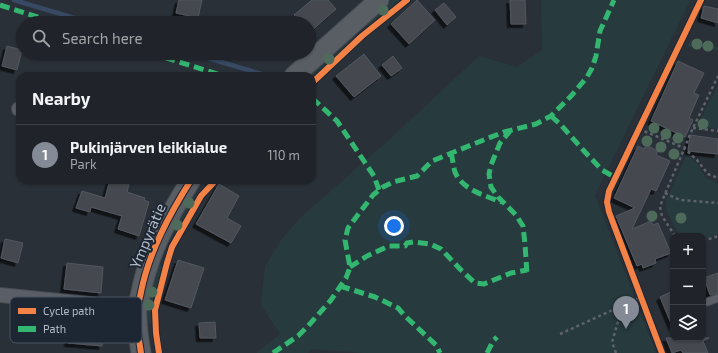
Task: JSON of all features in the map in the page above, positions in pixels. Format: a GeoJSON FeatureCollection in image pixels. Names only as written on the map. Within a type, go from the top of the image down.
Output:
{"type":"FeatureCollection","features":[{"type":"Feature","properties":{"kind":"street"},"geometry":{"type":"LineString","coordinates":[[316,55],[372,2]]}},
{"type":"Feature","properties":{"kind":"street"},"geometry":{"type":"LineString","coordinates":[[298,72],[311,60]]}},
{"type":"Feature","properties":{"kind":"street","name":"Ympyrätie"},"geometry":{"type":"LineString","coordinates":[[140,297],[143,281],[156,243],[188,184]]}},
{"type":"Feature","properties":{"kind":"street"},"geometry":{"type":"LineString","coordinates":[[0,295],[18,297]]}},
{"type":"Feature","properties":{"kind":"street","name":"Ympyrätie"},"geometry":{"type":"LineString","coordinates":[[140,343],[141,353]]}},
{"type":"Feature","properties":{"kind":"lane"},"geometry":{"type":"LineString","coordinates":[[708,302],[718,298]]}},
{"type":"Feature","properties":{"kind":"path"},"geometry":{"type":"LineString","coordinates":[[673,233],[662,216],[660,207],[684,148],[718,76]]}},
{"type":"Feature","properties":{"kind":"path"},"geometry":{"type":"LineString","coordinates":[[635,136],[642,122]]}},
{"type":"Feature","properties":{"kind":"path"},"geometry":{"type":"LineString","coordinates":[[693,128],[718,131]]}},
{"type":"Feature","properties":{"kind":"path"},"geometry":{"type":"LineString","coordinates":[[638,129],[684,148],[697,160],[708,174],[718,178]]}},
{"type":"Feature","properties":{"kind":"path"},"geometry":{"type":"LineString","coordinates":[[665,193],[680,200],[718,203]]}},
{"type":"Feature","properties":{"kind":"path"},"geometry":{"type":"LineString","coordinates":[[706,240],[718,236]]}},
{"type":"Feature","properties":{"kind":"path"},"geometry":{"type":"LineString","coordinates":[[638,290],[644,304]]}},
{"type":"Feature","properties":{"kind":"path"},"geometry":{"type":"LineString","coordinates":[[560,334],[641,297]]}},
{"type":"Feature","properties":{"kind":"path"},"geometry":{"type":"LineString","coordinates":[[616,353],[612,342],[618,322],[628,303]]}},
{"type":"Feature","properties":{"kind":"path"},"geometry":{"type":"LineString","coordinates":[[659,346],[661,353]]}},
{"type":"Feature","properties":{"kind":"green space"},"geometry":{"type":"Polygon","coordinates":[[[392,0],[400,0],[370,25],[365,24],[392,0]]]}},
{"type":"Feature","properties":{"kind":"green space"},"geometry":{"type":"Polygon","coordinates":[[[541,0],[690,1],[595,195],[656,353],[363,353],[311,349],[307,353],[256,353],[280,334],[261,305],[265,266],[281,240],[299,219],[392,137],[479,56],[517,67],[542,50],[541,0]]]}},
{"type":"Feature","properties":{"kind":"green space"},"geometry":{"type":"Polygon","coordinates":[[[353,34],[355,36],[355,39],[316,74],[316,72],[311,72],[353,34]]]}},
{"type":"Feature","properties":{"kind":"green space"},"geometry":{"type":"Polygon","coordinates":[[[691,40],[718,47],[718,51],[687,46],[691,40]]]}},
{"type":"Feature","properties":{"kind":"green space"},"geometry":{"type":"Polygon","coordinates":[[[718,85],[718,129],[697,126],[718,85]]]}},
{"type":"Feature","properties":{"kind":"green space"},"geometry":{"type":"Polygon","coordinates":[[[686,156],[692,159],[698,165],[706,178],[718,183],[718,234],[706,238],[706,233],[678,233],[670,219],[666,201],[686,156]]]}},
{"type":"Feature","properties":{"kind":"green space"},"geometry":{"type":"Polygon","coordinates":[[[195,189],[197,190],[196,196],[182,220],[173,240],[167,240],[195,189]]]}},
{"type":"Feature","properties":{"kind":"green space"},"geometry":{"type":"Polygon","coordinates":[[[157,264],[161,265],[162,270],[153,300],[151,321],[150,324],[147,324],[146,307],[157,264]]]}},
{"type":"Feature","properties":{"kind":"building"},"geometry":{"type":"Polygon","coordinates":[[[179,0],[202,0],[198,16],[189,16],[176,13],[179,0]]]}},
{"type":"Feature","properties":{"kind":"building"},"geometry":{"type":"Polygon","coordinates":[[[312,0],[328,0],[336,9],[316,27],[316,16],[294,15],[312,0]]]}},
{"type":"Feature","properties":{"kind":"building"},"geometry":{"type":"Polygon","coordinates":[[[417,0],[435,20],[409,44],[391,24],[417,0]]]}},
{"type":"Feature","properties":{"kind":"building"},"geometry":{"type":"Polygon","coordinates":[[[510,0],[525,0],[526,24],[511,24],[510,0]]]}},
{"type":"Feature","properties":{"kind":"building"},"geometry":{"type":"Polygon","coordinates":[[[444,3],[456,17],[447,25],[435,10],[444,3]]]}},
{"type":"Feature","properties":{"kind":"building"},"geometry":{"type":"Polygon","coordinates":[[[704,6],[718,9],[718,23],[701,18],[704,6]]]}},
{"type":"Feature","properties":{"kind":"building"},"geometry":{"type":"Polygon","coordinates":[[[7,46],[16,48],[16,60],[20,60],[17,70],[2,66],[7,46]]]}},
{"type":"Feature","properties":{"kind":"building"},"geometry":{"type":"Polygon","coordinates":[[[364,54],[381,76],[354,97],[336,76],[364,54]]]}},
{"type":"Feature","properties":{"kind":"building"},"geometry":{"type":"Polygon","coordinates":[[[393,56],[402,68],[391,76],[382,65],[393,56]]]}},
{"type":"Feature","properties":{"kind":"building"},"geometry":{"type":"Polygon","coordinates":[[[678,61],[704,73],[694,93],[699,95],[689,118],[693,120],[685,137],[651,121],[678,61]]]}},
{"type":"Feature","properties":{"kind":"building"},"geometry":{"type":"Polygon","coordinates":[[[690,135],[718,139],[718,154],[688,151],[690,135]]]}},
{"type":"Feature","properties":{"kind":"building"},"geometry":{"type":"Polygon","coordinates":[[[646,145],[658,151],[656,155],[670,161],[656,191],[651,189],[632,229],[651,221],[653,225],[658,223],[670,253],[655,259],[656,263],[643,268],[642,264],[637,266],[616,216],[635,208],[614,198],[638,146],[644,149],[646,145]]]}},
{"type":"Feature","properties":{"kind":"building"},"geometry":{"type":"Polygon","coordinates":[[[109,184],[129,184],[127,192],[145,198],[144,200],[149,202],[139,236],[118,229],[122,216],[91,207],[90,212],[76,208],[82,191],[105,198],[109,184]]]}},
{"type":"Feature","properties":{"kind":"building"},"geometry":{"type":"Polygon","coordinates":[[[219,184],[239,196],[227,218],[241,226],[231,243],[196,224],[219,184]]]}},
{"type":"Feature","properties":{"kind":"building"},"geometry":{"type":"Polygon","coordinates":[[[5,239],[23,243],[18,263],[1,258],[5,239]]]}},
{"type":"Feature","properties":{"kind":"building"},"geometry":{"type":"Polygon","coordinates":[[[178,260],[204,268],[191,308],[165,300],[178,260]]]}},
{"type":"Feature","properties":{"kind":"building"},"geometry":{"type":"Polygon","coordinates":[[[67,263],[103,267],[101,293],[64,289],[67,263]]]}},
{"type":"Feature","properties":{"kind":"building"},"geometry":{"type":"Polygon","coordinates":[[[718,273],[718,293],[710,295],[706,284],[706,277],[718,273]]]}},
{"type":"Feature","properties":{"kind":"building"},"geometry":{"type":"Polygon","coordinates":[[[670,292],[670,321],[660,297],[670,292]]]}},
{"type":"Feature","properties":{"kind":"building"},"geometry":{"type":"Polygon","coordinates":[[[215,322],[216,338],[200,338],[199,323],[215,322]]]}},
{"type":"Feature","properties":{"kind":"building"},"geometry":{"type":"Polygon","coordinates":[[[666,338],[670,338],[670,341],[703,341],[708,353],[683,353],[681,350],[672,353],[666,338]]]}},
{"type":"Feature","properties":{"kind":"building"},"geometry":{"type":"Polygon","coordinates":[[[68,343],[102,343],[102,346],[68,343]]]}},
{"type":"Feature","properties":{"kind":"waterway"},"geometry":{"type":"LineString","coordinates":[[14,0],[68,16]]}},
{"type":"Feature","properties":{"kind":"waterway"},"geometry":{"type":"LineString","coordinates":[[215,60],[255,72]]}},
{"type":"Feature","properties":{"kind":"marked path"},"geometry":{"type":"LineString","coordinates":[[273,353],[298,336],[308,326],[331,300],[346,278],[350,267],[345,240],[348,228],[373,195],[383,187],[393,182],[417,176],[432,161],[504,132],[536,124],[551,116],[572,95],[587,77],[592,68],[596,56],[600,31],[614,0]]}},
{"type":"Feature","properties":{"kind":"marked path"},"geometry":{"type":"LineString","coordinates":[[0,5],[34,16]]}},
{"type":"Feature","properties":{"kind":"marked path"},"geometry":{"type":"LineString","coordinates":[[173,60],[211,72]]}},
{"type":"Feature","properties":{"kind":"marked path"},"geometry":{"type":"LineString","coordinates":[[316,102],[337,121],[374,176],[379,190]]}},
{"type":"Feature","properties":{"kind":"marked path"},"geometry":{"type":"LineString","coordinates":[[551,116],[602,170],[616,178]]}},
{"type":"Feature","properties":{"kind":"marked path"},"geometry":{"type":"LineString","coordinates":[[511,130],[500,143],[489,174],[491,187],[498,197],[516,215],[523,226],[527,275]]}},
{"type":"Feature","properties":{"kind":"marked path"},"geometry":{"type":"LineString","coordinates":[[451,153],[455,172],[463,183],[475,192],[502,202]]}},
{"type":"Feature","properties":{"kind":"marked path"},"geometry":{"type":"LineString","coordinates":[[350,267],[367,256],[389,246],[405,246],[407,243],[413,242],[430,244],[441,249],[475,283],[484,284],[511,273],[527,270]]}},
{"type":"Feature","properties":{"kind":"marked path"},"geometry":{"type":"LineString","coordinates":[[143,251],[152,252]]}},
{"type":"Feature","properties":{"kind":"marked path"},"geometry":{"type":"LineString","coordinates":[[340,286],[375,297],[398,308],[436,345],[440,353]]}},
{"type":"Feature","properties":{"kind":"marked path"},"geometry":{"type":"LineString","coordinates":[[487,353],[493,341],[497,337]]}},
{"type":"Feature","properties":{"kind":"cycle path"},"geometry":{"type":"LineString","coordinates":[[316,79],[362,36],[407,0]]}},
{"type":"Feature","properties":{"kind":"cycle path"},"geometry":{"type":"LineString","coordinates":[[662,353],[609,212],[607,202],[609,191],[701,0]]}},
{"type":"Feature","properties":{"kind":"cycle path"},"geometry":{"type":"LineString","coordinates":[[140,297],[149,263],[161,234],[189,184]]}},
{"type":"Feature","properties":{"kind":"cycle path"},"geometry":{"type":"LineString","coordinates":[[159,353],[155,310],[172,247],[201,196],[212,184]]}},
{"type":"Feature","properties":{"kind":"cycle path"},"geometry":{"type":"LineString","coordinates":[[139,343],[141,353]]}},
{"type":"Feature","properties":{"kind":"place","name":"Pukinjärven leikkialue"},"geometry":{"type":"Point","coordinates":[626,329]}}]}
